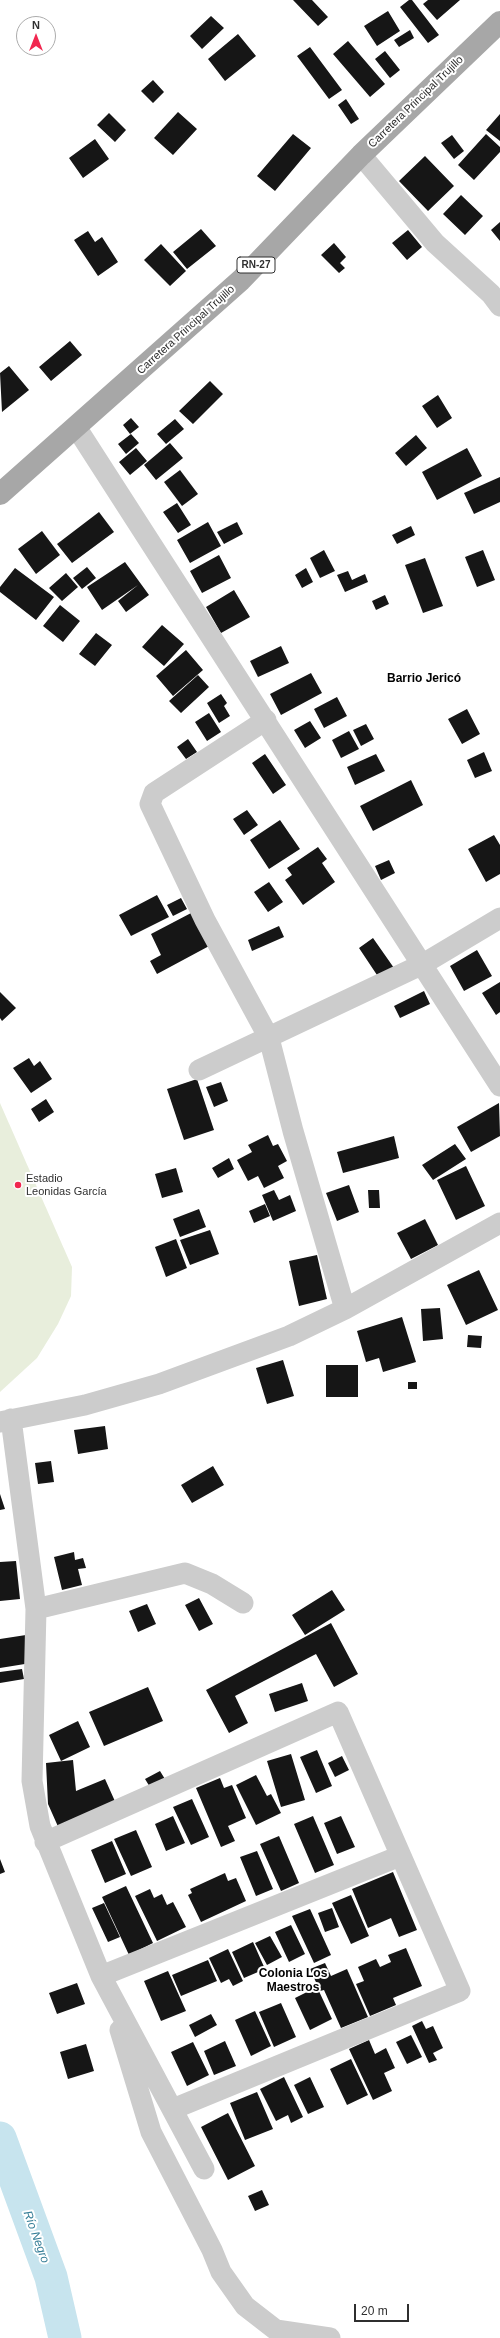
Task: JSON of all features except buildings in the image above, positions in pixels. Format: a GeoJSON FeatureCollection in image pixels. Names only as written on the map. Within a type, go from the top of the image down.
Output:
{"type":"FeatureCollection","features":[{"type":"Feature","properties":{"kind":"main road","name":"Carretera Principal Trujillo"},"geometry":{"type":"LineString","coordinates":[[0,494],[241,280],[361,154],[500,22]]}},
{"type":"Feature","properties":{"kind":"street"},"geometry":{"type":"LineString","coordinates":[[361,154],[435,244],[491,294],[500,306]]}},
{"type":"Feature","properties":{"kind":"street"},"geometry":{"type":"LineString","coordinates":[[76,428],[266,720],[500,1086]]}},
{"type":"Feature","properties":{"kind":"street"},"geometry":{"type":"LineString","coordinates":[[266,720],[154,793],[150,804],[205,920],[269,1038],[293,1131],[345,1309]]}},
{"type":"Feature","properties":{"kind":"street"},"geometry":{"type":"LineString","coordinates":[[199,1070],[423,964],[500,918]]}},
{"type":"Feature","properties":{"kind":"street"},"geometry":{"type":"LineString","coordinates":[[204,2169],[106,1985],[45,1842],[32,1781],[36,1609],[5,1420],[85,1405],[158,1384],[289,1336],[345,1309],[500,1223]]}},
{"type":"Feature","properties":{"kind":"street"},"geometry":{"type":"LineString","coordinates":[[36,1609],[185,1573],[212,1584],[243,1603]]}},
{"type":"Feature","properties":{"kind":"street"},"geometry":{"type":"LineString","coordinates":[[45,1842],[338,1712],[460,1991],[173,2109]]}},
{"type":"Feature","properties":{"kind":"street"},"geometry":{"type":"LineString","coordinates":[[106,1985],[400,1856]]}},
{"type":"Feature","properties":{"kind":"street"},"geometry":{"type":"LineString","coordinates":[[106,1985],[151,2132],[212,2250],[221,2272],[246,2306],[276,2330],[330,2338]]}},
{"type":"Feature","properties":{"kind":"green space","name":"Estadio Leonidas García"},"geometry":{"type":"Polygon","coordinates":[[[0,1103],[72,1267],[71,1296],[58,1324],[37,1358],[0,1392],[0,1103]]]}},
{"type":"Feature","properties":{"kind":"waterway","name":"Río Negro"},"geometry":{"type":"LineString","coordinates":[[0,2138],[51,2277],[65,2338]]}},
{"type":"Feature","properties":{"kind":"place","name":"Estadio Leonidas García"},"geometry":{"type":"Point","coordinates":[18,1185]}},
{"type":"Feature","properties":{"kind":"district","name":"Barrio Jericó"},"geometry":{"type":"Point","coordinates":[424,679]}},
{"type":"Feature","properties":{"kind":"district","name":"Colonia Los Maestros"},"geometry":{"type":"Point","coordinates":[293,1981]}}]}
